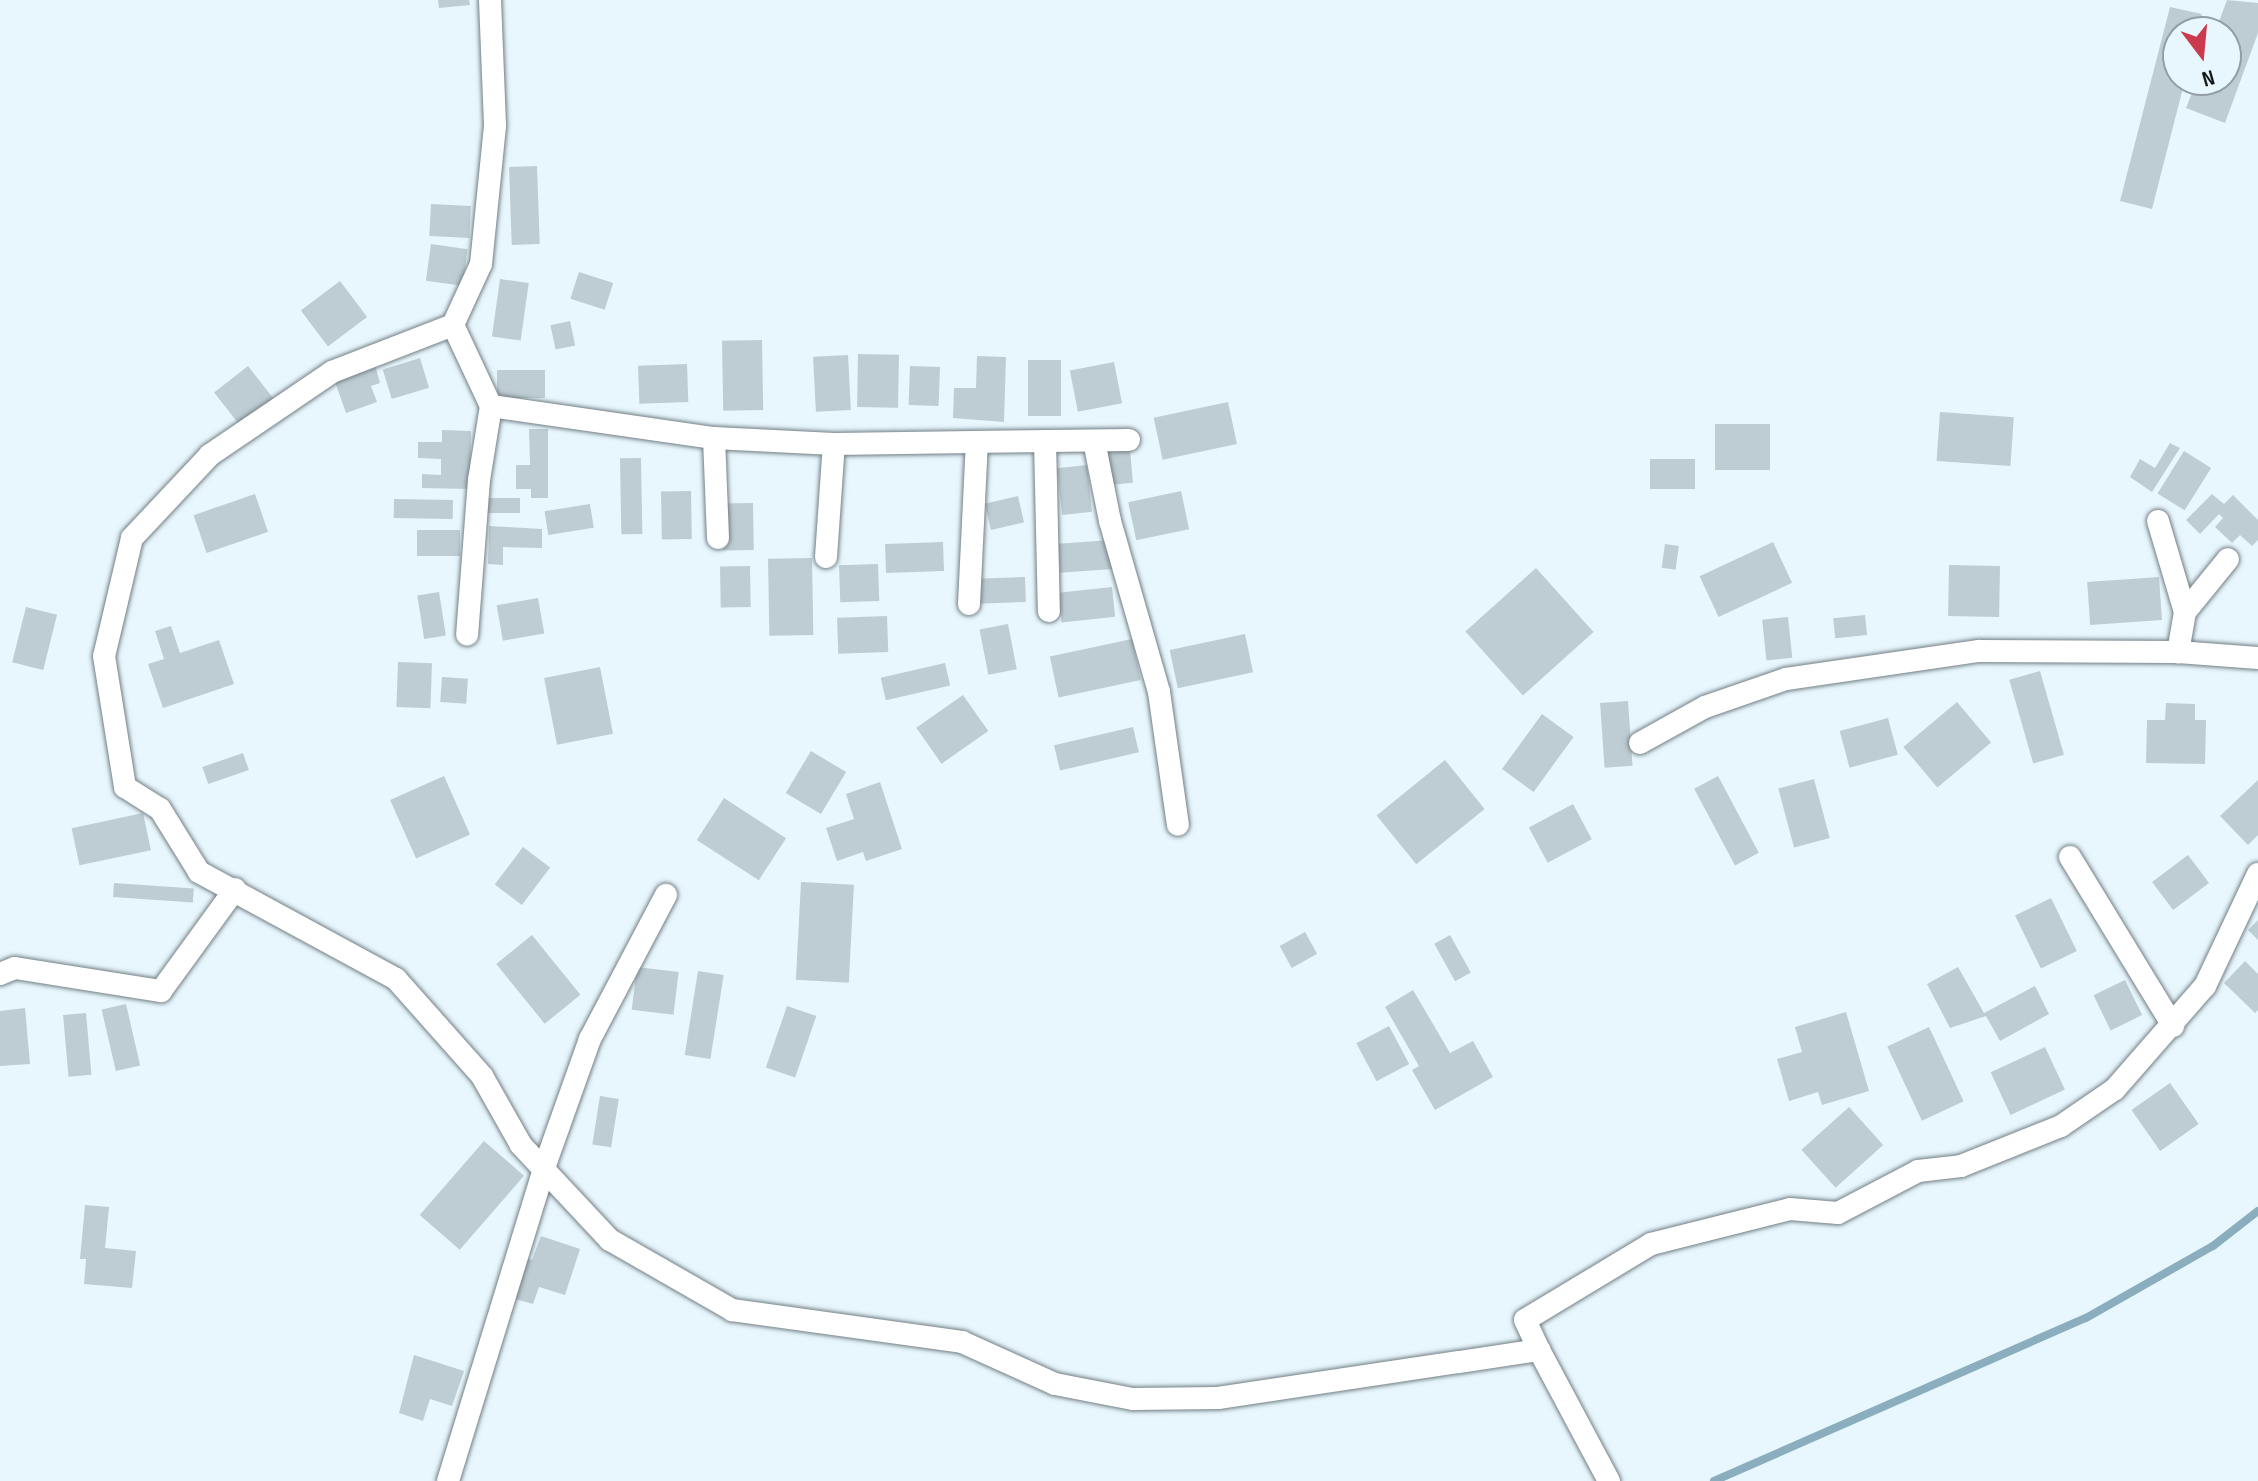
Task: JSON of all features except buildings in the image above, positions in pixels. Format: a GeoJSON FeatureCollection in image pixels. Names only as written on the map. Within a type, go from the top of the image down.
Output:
{"type":"FeatureCollection","features":[{"type":"Feature","properties":{"kind":"street"},"geometry":{"type":"LineString","coordinates":[[490,0],[495,126],[481,264],[453,325],[332,372],[210,455],[132,538],[104,656],[125,787],[160,809],[199,872],[396,979],[482,1076],[521,1145],[610,1240],[732,1310],[962,1342],[1055,1384],[1133,1399],[1218,1398],[1539,1350]]}},
{"type":"Feature","properties":{"kind":"street"},"geometry":{"type":"LineString","coordinates":[[453,325],[491,406],[479,480],[467,635]]}},
{"type":"Feature","properties":{"kind":"street"},"geometry":{"type":"LineString","coordinates":[[491,406],[714,438],[834,444],[1129,440]]}},
{"type":"Feature","properties":{"kind":"street"},"geometry":{"type":"LineString","coordinates":[[714,438],[718,538]]}},
{"type":"Feature","properties":{"kind":"street"},"geometry":{"type":"LineString","coordinates":[[1045,441],[1049,611]]}},
{"type":"Feature","properties":{"kind":"street"},"geometry":{"type":"LineString","coordinates":[[1094,441],[1110,521],[1159,692],[1178,825]]}},
{"type":"Feature","properties":{"kind":"street"},"geometry":{"type":"LineString","coordinates":[[969,604],[977,442]]}},
{"type":"Feature","properties":{"kind":"street"},"geometry":{"type":"LineString","coordinates":[[826,557],[834,444]]}},
{"type":"Feature","properties":{"kind":"street"},"geometry":{"type":"LineString","coordinates":[[2158,521],[2185,612],[2178,652]]}},
{"type":"Feature","properties":{"kind":"street"},"geometry":{"type":"LineString","coordinates":[[2185,612],[2228,559]]}},
{"type":"Feature","properties":{"kind":"street"},"geometry":{"type":"LineString","coordinates":[[1640,743],[1705,707],[1786,679],[1979,651],[2178,652],[2258,658]]}},
{"type":"Feature","properties":{"kind":"street"},"geometry":{"type":"LineString","coordinates":[[2070,857],[2173,1026]]}},
{"type":"Feature","properties":{"kind":"street"},"geometry":{"type":"LineString","coordinates":[[1609,1481],[1525,1320],[1651,1244],[1790,1209],[1838,1213],[1918,1171],[1961,1166],[2061,1126],[2115,1089],[2205,986],[2258,874]]}},
{"type":"Feature","properties":{"kind":"street"},"geometry":{"type":"LineString","coordinates":[[0,974],[15,968],[161,991],[235,889]]}},
{"type":"Feature","properties":{"kind":"street"},"geometry":{"type":"LineString","coordinates":[[448,1481],[544,1168],[590,1039],[666,895]]}},
{"type":"Feature","properties":{"kind":"waterway"},"geometry":{"type":"LineString","coordinates":[[1714,1481],[2086,1318],[2213,1246],[2258,1211]]}}]}
